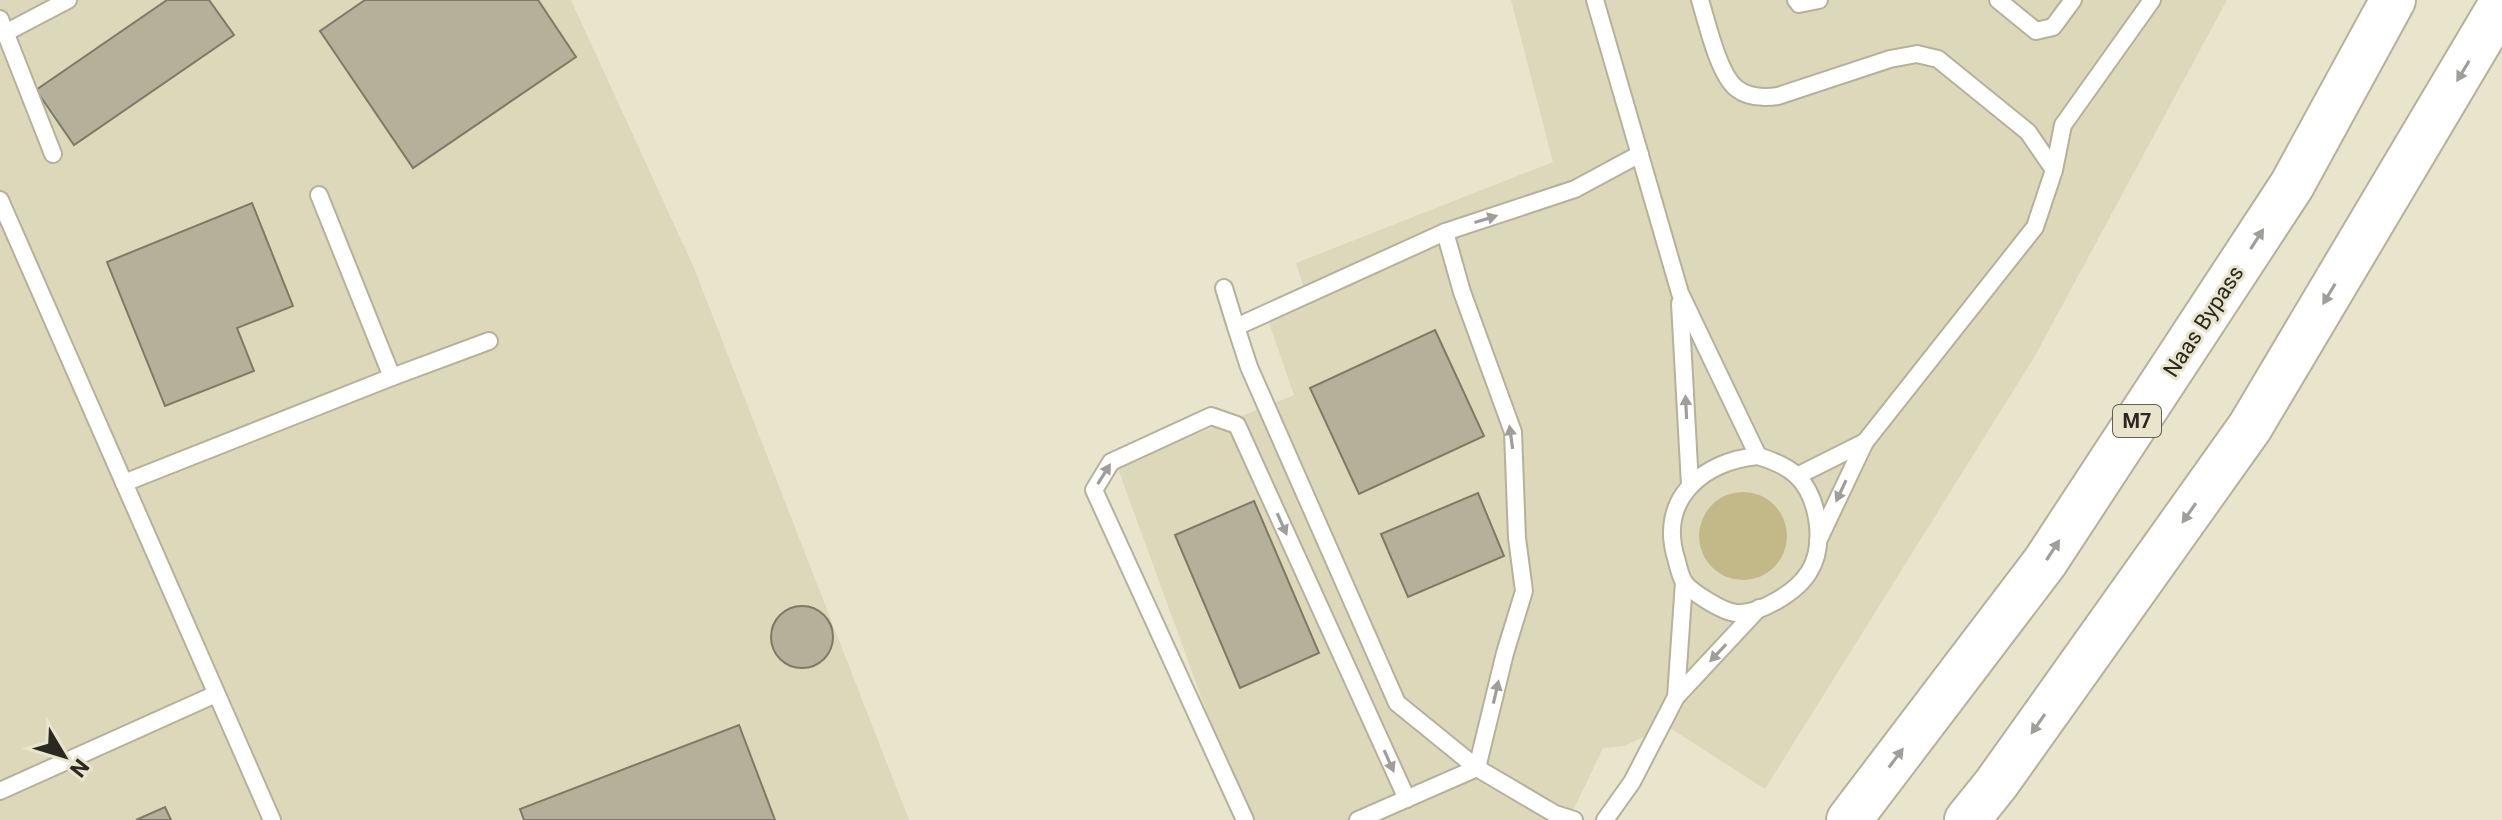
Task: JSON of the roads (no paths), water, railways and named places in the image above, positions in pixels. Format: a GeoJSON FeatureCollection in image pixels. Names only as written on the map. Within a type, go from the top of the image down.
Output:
{"type":"FeatureCollection","features":[{"type":"Feature","properties":{"kind":"highway","name":"Naas Bypass"},"geometry":{"type":"LineString","coordinates":[[1849,820],[2045,562],[2292,185],[2393,0]]}},
{"type":"Feature","properties":{"kind":"highway"},"geometry":{"type":"LineString","coordinates":[[1967,820],[1996,784],[2250,427],[2502,3]]}},
{"type":"Feature","properties":{"kind":"lane"},"geometry":{"type":"LineString","coordinates":[[53,154],[4,26],[68,0]]}},
{"type":"Feature","properties":{"kind":"lane"},"geometry":{"type":"LineString","coordinates":[[1595,0],[1680,293],[1758,456]]}},
{"type":"Feature","properties":{"kind":"lane"},"geometry":{"type":"LineString","coordinates":[[1700,0],[1726,75],[1737,89],[1760,98],[1778,96],[1890,59],[1917,54],[1938,59],[2028,132],[2054,170]]}},
{"type":"Feature","properties":{"kind":"lane"},"geometry":{"type":"LineString","coordinates":[[1796,0],[1799,4],[1819,0]]}},
{"type":"Feature","properties":{"kind":"lane"},"geometry":{"type":"LineString","coordinates":[[1998,0],[2036,31],[2053,27],[2073,0]]}},
{"type":"Feature","properties":{"kind":"lane"},"geometry":{"type":"LineString","coordinates":[[1684,582],[1705,599],[1736,613],[1783,598],[1810,572],[1818,541],[1865,442],[2035,227],[2054,170],[2063,125],[2152,0]]}},
{"type":"Feature","properties":{"kind":"lane"},"geometry":{"type":"LineString","coordinates":[[1236,327],[1445,232],[1575,189],[1640,154]]}},
{"type":"Feature","properties":{"kind":"lane"},"geometry":{"type":"LineString","coordinates":[[319,195],[392,377]]}},
{"type":"Feature","properties":{"kind":"lane"},"geometry":{"type":"LineString","coordinates":[[0,200],[272,820]]}},
{"type":"Feature","properties":{"kind":"lane"},"geometry":{"type":"LineString","coordinates":[[1445,232],[1462,292],[1513,432],[1517,538],[1524,591],[1505,653],[1477,768]]}},
{"type":"Feature","properties":{"kind":"lane"},"geometry":{"type":"LineString","coordinates":[[1224,288],[1249,367],[1397,703],[1477,768],[1555,814],[1574,820]]}},
{"type":"Feature","properties":{"kind":"lane"},"geometry":{"type":"LineString","coordinates":[[1680,293],[1690,485]]}},
{"type":"Feature","properties":{"kind":"lane"},"geometry":{"type":"LineString","coordinates":[[124,483],[489,341]]}},
{"type":"Feature","properties":{"kind":"lane"},"geometry":{"type":"LineString","coordinates":[[1245,820],[1094,490],[1111,462],[1211,416],[1237,425],[1407,799]]}},
{"type":"Feature","properties":{"kind":"lane"},"geometry":{"type":"LineString","coordinates":[[1797,476],[1865,442]]}},
{"type":"Feature","properties":{"kind":"lane"},"geometry":{"type":"LineString","coordinates":[[1676,697],[1684,582],[1673,547],[1673,523],[1681,499],[1690,485],[1706,471],[1721,464],[1758,456],[1773,460],[1797,476],[1809,494],[1816,514],[1818,541]]}},
{"type":"Feature","properties":{"kind":"lane"},"geometry":{"type":"LineString","coordinates":[[1605,820],[1632,782],[1676,697],[1759,608]]}},
{"type":"Feature","properties":{"kind":"lane"},"geometry":{"type":"LineString","coordinates":[[0,791],[216,694]]}},
{"type":"Feature","properties":{"kind":"lane"},"geometry":{"type":"LineString","coordinates":[[1358,820],[1477,768]]}}]}
